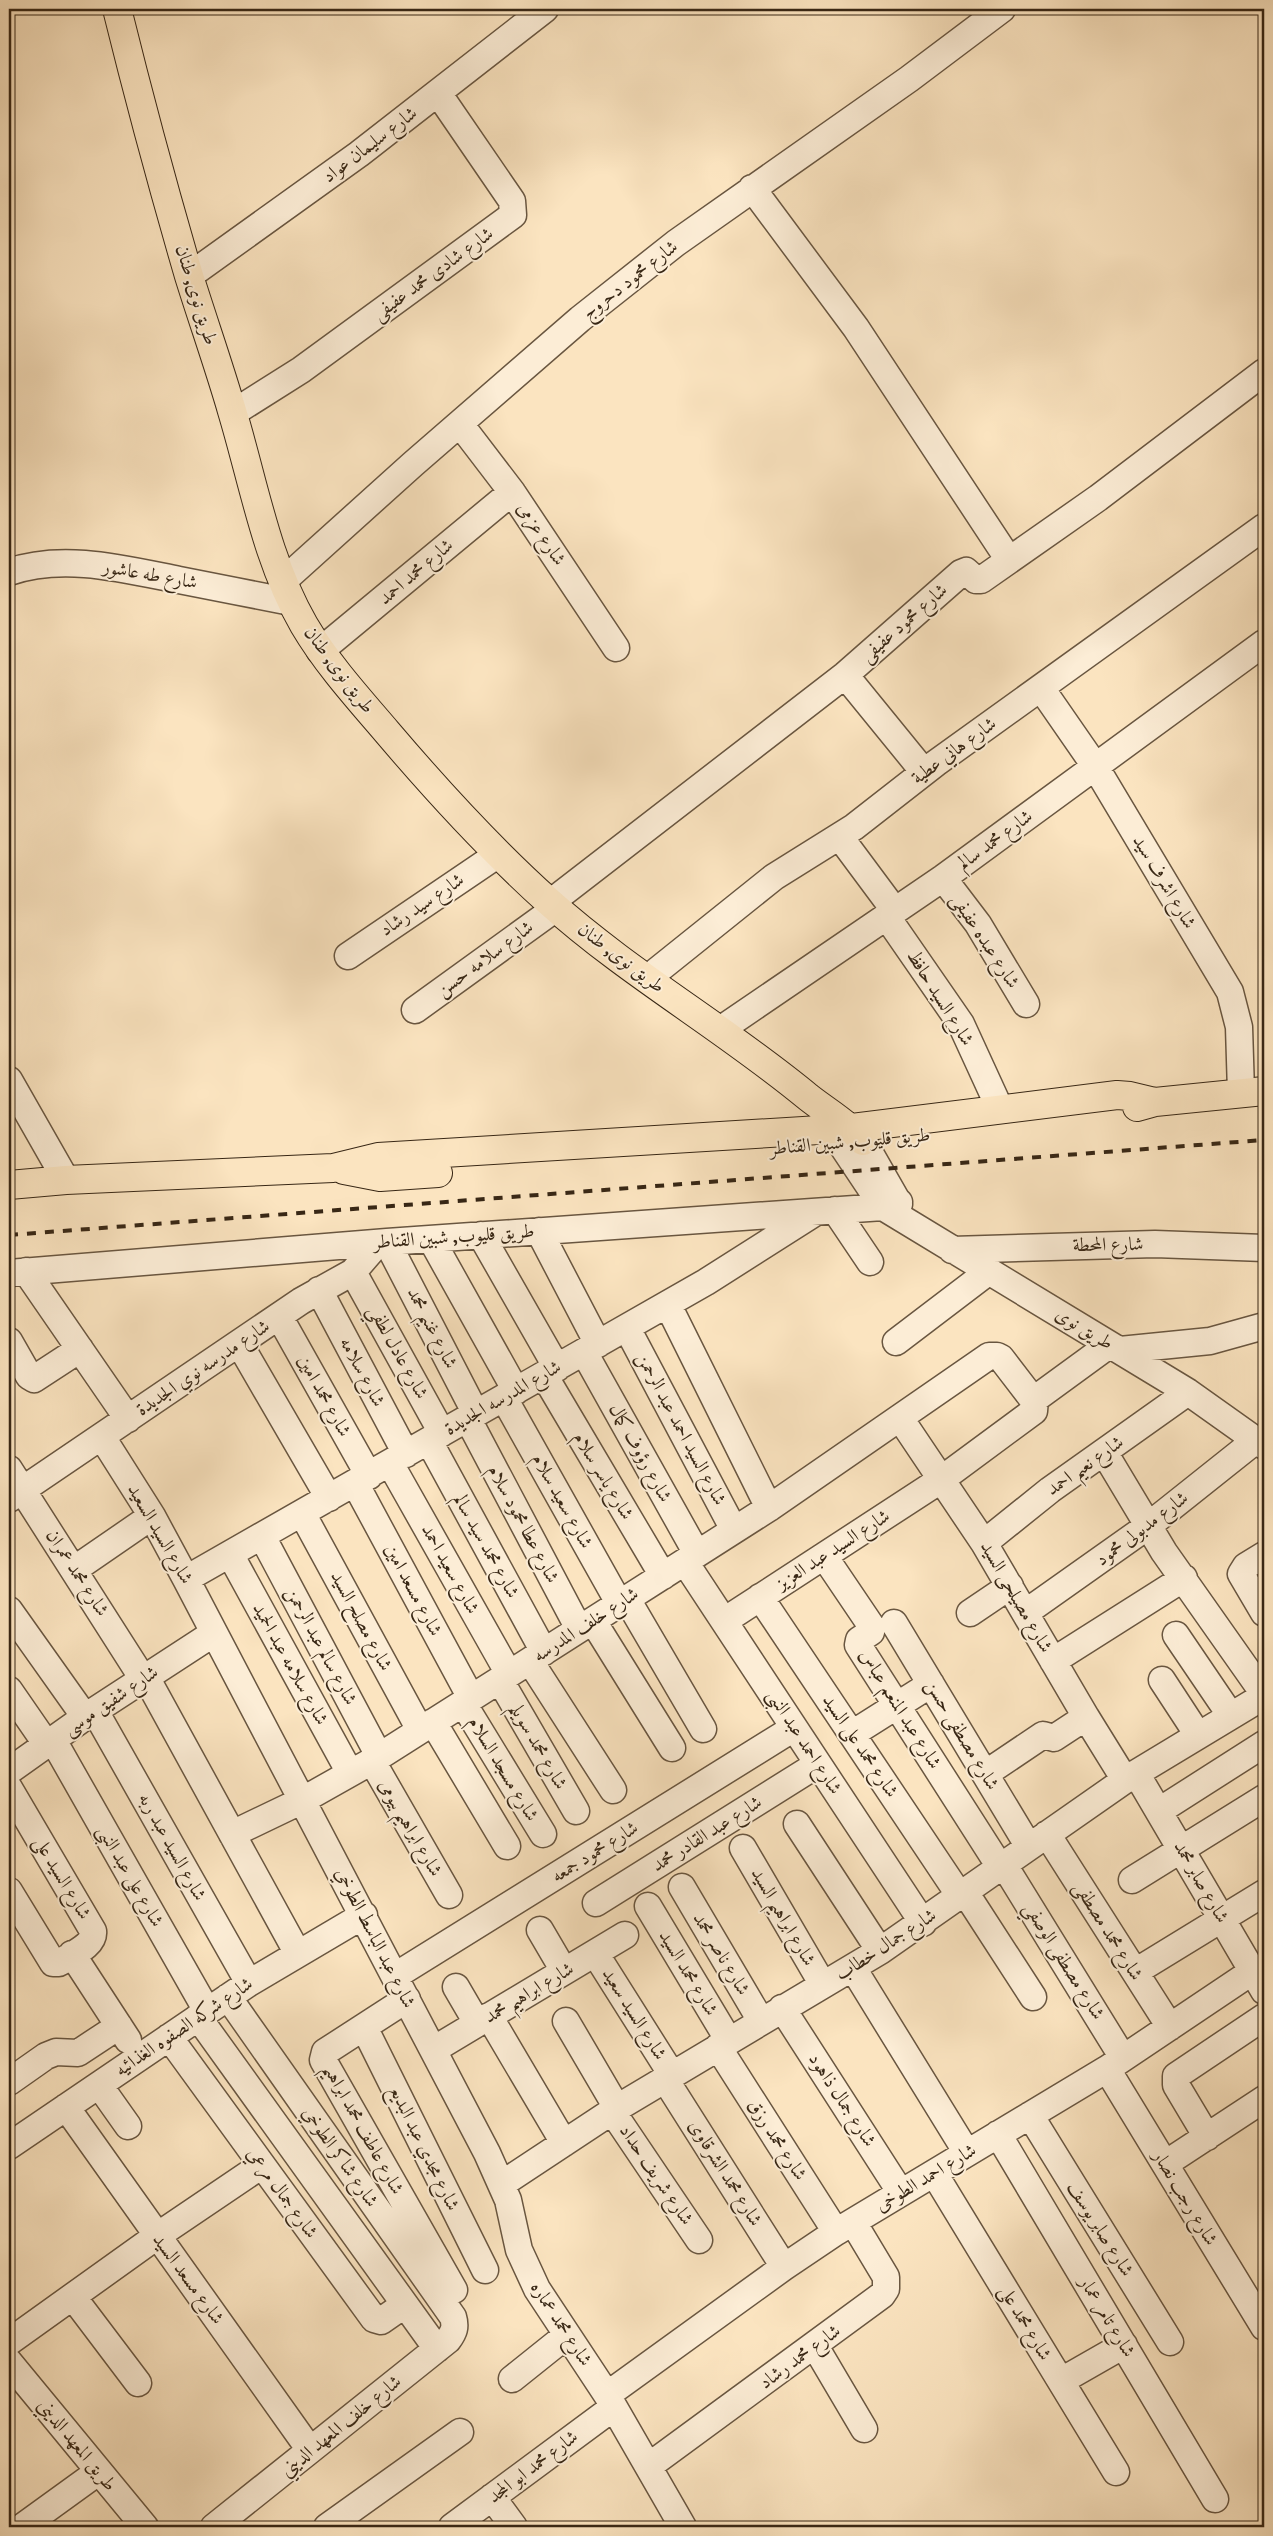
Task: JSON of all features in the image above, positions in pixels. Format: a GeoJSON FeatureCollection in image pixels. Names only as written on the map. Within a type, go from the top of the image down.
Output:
{"type":"FeatureCollection","features":[{"type":"Feature","properties":{"kind":"main road","name":"طريق نوى, طنان"},"geometry":{"type":"LineString","coordinates":[[117,9],[135,84],[189,276],[233,413],[258,508],[287,592],[320,651],[455,811],[497,855],[602,946],[754,1053],[812,1100],[847,1136]]}},
{"type":"Feature","properties":{"kind":"main road","name":"طريق قليوب, شبين القناطر"},"geometry":{"type":"LineString","coordinates":[[9,1185],[66,1180],[333,1168],[380,1177],[1124,1111],[1155,1102],[1253,1091]]}},
{"type":"Feature","properties":{"kind":"main road","name":"طريق قليوب, شبين القناطر"},"geometry":{"type":"LineString","coordinates":[[847,1136],[1000,1109],[1117,1095],[1155,1102]]}},
{"type":"Feature","properties":{"kind":"street","name":"شارع سليمان عواد"},"geometry":{"type":"LineString","coordinates":[[189,276],[344,165],[546,9]]}},
{"type":"Feature","properties":{"kind":"street","name":"شارع محمود دحروج"},"geometry":{"type":"LineString","coordinates":[[287,592],[460,424],[580,319],[676,243],[910,79],[1002,9]]}},
{"type":"Feature","properties":{"kind":"street","name":"شارع شادى محمد عفيفى"},"geometry":{"type":"LineString","coordinates":[[233,413],[316,360],[513,215],[512,201],[438,93]]}},
{"type":"Feature","properties":{"kind":"street"},"geometry":{"type":"LineString","coordinates":[[752,188],[856,328],[1009,560]]}},
{"type":"Feature","properties":{"kind":"street","name":"شارع محمود عفيفى"},"geometry":{"type":"LineString","coordinates":[[553,905],[844,675],[961,573],[969,572],[980,581],[1098,498],[1264,372]]}},
{"type":"Feature","properties":{"kind":"street","name":"شارع عزمى"},"geometry":{"type":"LineString","coordinates":[[460,424],[512,492],[616,648]]}},
{"type":"Feature","properties":{"kind":"street","name":"شارع محمد احمد"},"geometry":{"type":"LineString","coordinates":[[320,651],[512,492]]}},
{"type":"Feature","properties":{"kind":"street","name":"شارع هاني عطية"},"geometry":{"type":"LineString","coordinates":[[648,978],[774,877],[840,836],[924,772],[1264,527]]}},
{"type":"Feature","properties":{"kind":"street","name":"شارع طه عاشور"},"geometry":{"type":"LineString","coordinates":[[9,572],[50,564],[82,564],[287,592]]}},
{"type":"Feature","properties":{"kind":"street","name":"شارع محمد سالم"},"geometry":{"type":"LineString","coordinates":[[720,1030],[943,878],[1264,643]]}},
{"type":"Feature","properties":{"kind":"street"},"geometry":{"type":"LineString","coordinates":[[844,675],[924,772]]}},
{"type":"Feature","properties":{"kind":"street","name":"شارع اشرف سيد"},"geometry":{"type":"LineString","coordinates":[[1041,688],[1095,766],[1230,992],[1253,1091]]}},
{"type":"Feature","properties":{"kind":"street","name":"شارع السيد حافظ"},"geometry":{"type":"LineString","coordinates":[[840,836],[961,1024],[1000,1109]]}},
{"type":"Feature","properties":{"kind":"street","name":"شارع سيد رشاد"},"geometry":{"type":"LineString","coordinates":[[348,956],[497,855]]}},
{"type":"Feature","properties":{"kind":"street","name":"شارع عبده عفيفى"},"geometry":{"type":"LineString","coordinates":[[943,878],[978,924],[1026,1004]]}},
{"type":"Feature","properties":{"kind":"street","name":"شارع سلامه حسن"},"geometry":{"type":"LineString","coordinates":[[415,1010],[553,905]]}},
{"type":"Feature","properties":{"kind":"street"},"geometry":{"type":"LineString","coordinates":[[9,1080],[66,1180]]}},
{"type":"Feature","properties":{"kind":"street","name":"طريق نوى"},"geometry":{"type":"LineString","coordinates":[[847,1136],[895,1209],[952,1250],[1188,1392],[1260,1443]]}},
{"type":"Feature","properties":{"kind":"street","name":"طريق قليوب, شبين القناطر"},"geometry":{"type":"LineString","coordinates":[[18,1272],[383,1242],[825,1211],[895,1209]]}},
{"type":"Feature","properties":{"kind":"street"},"geometry":{"type":"LineString","coordinates":[[825,1211],[870,1262]]}},
{"type":"Feature","properties":{"kind":"street","name":"شارع المدرسه الجديدة"},"geometry":{"type":"LineString","coordinates":[[186,1579],[668,1305],[825,1211]]}},
{"type":"Feature","properties":{"kind":"street","name":"شارع رؤوف كمال"},"geometry":{"type":"LineString","coordinates":[[539,1231],[591,1348],[691,1558]]}},
{"type":"Feature","properties":{"kind":"street","name":"شارع ياسر سلام"},"geometry":{"type":"LineString","coordinates":[[481,1235],[550,1372],[663,1576]]}},
{"type":"Feature","properties":{"kind":"street","name":"شارع سعيد سلام"},"geometry":{"type":"LineString","coordinates":[[431,1239],[510,1395],[623,1601],[703,1729]]}},
{"type":"Feature","properties":{"kind":"street","name":"شارع مدرسه نوي الجديدة"},"geometry":{"type":"LineString","coordinates":[[13,1486],[102,1437],[279,1316],[319,1290],[353,1272],[383,1242]]}},
{"type":"Feature","properties":{"kind":"street","name":"شارع غنيم محمد"},"geometry":{"type":"LineString","coordinates":[[383,1242],[472,1416]]}},
{"type":"Feature","properties":{"kind":"street","name":"شارع المحطة"},"geometry":{"type":"LineString","coordinates":[[952,1250],[1165,1244],[1264,1248]]}},
{"type":"Feature","properties":{"kind":"street"},"geometry":{"type":"LineString","coordinates":[[18,1272],[80,1349],[128,1419]]}},
{"type":"Feature","properties":{"kind":"street","name":"شارع عادل لطفي"},"geometry":{"type":"LineString","coordinates":[[353,1272],[435,1437]]}},
{"type":"Feature","properties":{"kind":"street"},"geometry":{"type":"LineString","coordinates":[[896,1342],[988,1272]]}},
{"type":"Feature","properties":{"kind":"street","name":"شارع سلامه"},"geometry":{"type":"LineString","coordinates":[[319,1290],[380,1469]]}},
{"type":"Feature","properties":{"kind":"street"},"geometry":{"type":"LineString","coordinates":[[668,1305],[769,1508]]}},
{"type":"Feature","properties":{"kind":"street","name":"شارع محمد امين"},"geometry":{"type":"LineString","coordinates":[[279,1316],[380,1469]]}},
{"type":"Feature","properties":{"kind":"street"},"geometry":{"type":"LineString","coordinates":[[1034,1401],[1114,1348],[1210,1341],[1264,1326]]}},
{"type":"Feature","properties":{"kind":"street","name":"شارع السيد احمد عبد الرحمن"},"geometry":{"type":"LineString","coordinates":[[627,1328],[734,1530]]}},
{"type":"Feature","properties":{"kind":"street"},"geometry":{"type":"LineString","coordinates":[[9,1341],[29,1376],[34,1379],[80,1349]]}},
{"type":"Feature","properties":{"kind":"street"},"geometry":{"type":"LineString","coordinates":[[239,1343],[329,1498]]}},
{"type":"Feature","properties":{"kind":"street","name":"شارع خلف المدرسه"},"geometry":{"type":"LineString","coordinates":[[232,1834],[303,1800],[367,1763],[521,1667],[769,1508],[989,1356],[1001,1358],[1034,1401]]}},
{"type":"Feature","properties":{"kind":"street","name":"شارع نعيم احمد"},"geometry":{"type":"LineString","coordinates":[[984,1543],[1050,1490],[1188,1392]]}},
{"type":"Feature","properties":{"kind":"street","name":"شارع السيد عبد العزيز"},"geometry":{"type":"LineString","coordinates":[[724,1621],[942,1479],[1034,1411],[1034,1401]]}},
{"type":"Feature","properties":{"kind":"street","name":"شارع عطا محمود سلام"},"geometry":{"type":"LineString","coordinates":[[472,1416],[586,1625],[672,1748]]}},
{"type":"Feature","properties":{"kind":"street","name":"شارع مصيلحى السيد"},"geometry":{"type":"LineString","coordinates":[[900,1418],[984,1543],[1086,1717],[1130,1777]]}},
{"type":"Feature","properties":{"kind":"street","name":"شارع السيد السعيد"},"geometry":{"type":"LineString","coordinates":[[102,1437],[152,1516],[214,1633]]}},
{"type":"Feature","properties":{"kind":"street","name":"شارع محمد سيد سالم"},"geometry":{"type":"LineString","coordinates":[[435,1437],[521,1667]]}},
{"type":"Feature","properties":{"kind":"street","name":"شارع مدبولى محمود"},"geometry":{"type":"LineString","coordinates":[[1024,1613],[1148,1526],[1260,1443]]}},
{"type":"Feature","properties":{"kind":"street"},"geometry":{"type":"LineString","coordinates":[[1104,1452],[1148,1526],[1264,1695]]}},
{"type":"Feature","properties":{"kind":"street","name":"شارع سعيد احمد"},"geometry":{"type":"LineString","coordinates":[[380,1469],[521,1667]]}},
{"type":"Feature","properties":{"kind":"street","name":"شارع مسعد امين"},"geometry":{"type":"LineString","coordinates":[[380,1469],[467,1700]]}},
{"type":"Feature","properties":{"kind":"street","name":"شارع محمد عمران"},"geometry":{"type":"LineString","coordinates":[[13,1486],[75,1569],[144,1678],[298,1954]]}},
{"type":"Feature","properties":{"kind":"street","name":"شارع مصلح السيد"},"geometry":{"type":"LineString","coordinates":[[302,1513],[426,1726],[507,1846]]}},
{"type":"Feature","properties":{"kind":"street"},"geometry":{"type":"LineString","coordinates":[[75,1569],[152,1516]]}},
{"type":"Feature","properties":{"kind":"street","name":"شارع سالم عبد الرحمن"},"geometry":{"type":"LineString","coordinates":[[262,1536],[367,1763]]}},
{"type":"Feature","properties":{"kind":"street","name":"شارع سلامه عبد الحميد"},"geometry":{"type":"LineString","coordinates":[[230,1554],[367,1763]]}},
{"type":"Feature","properties":{"kind":"street","name":"شارع عبد المنعم عباس"},"geometry":{"type":"LineString","coordinates":[[824,1556],[872,1627],[871,1632],[860,1640],[858,1645],[1002,1866]]}},
{"type":"Feature","properties":{"kind":"street","name":"شارع احمد عبد النبى"},"geometry":{"type":"LineString","coordinates":[[691,1558],[724,1621],[923,1923]]}},
{"type":"Feature","properties":{"kind":"street"},"geometry":{"type":"LineString","coordinates":[[1255,1561],[1242,1570],[1242,1579],[1264,1613]]}},
{"type":"Feature","properties":{"kind":"street"},"geometry":{"type":"LineString","coordinates":[[1054,1661],[1184,1578]]}},
{"type":"Feature","properties":{"kind":"street"},"geometry":{"type":"LineString","coordinates":[[970,1614],[1010,1586]]}},
{"type":"Feature","properties":{"kind":"street","name":"شارع محمد على السيد"},"geometry":{"type":"LineString","coordinates":[[760,1598],[1033,1998]]}},
{"type":"Feature","properties":{"kind":"street","name":"شارع مصطفى حسن"},"geometry":{"type":"LineString","coordinates":[[894,1623],[985,1774],[1038,1840]]}},
{"type":"Feature","properties":{"kind":"street","name":"شارع السيد عبد ربه"},"geometry":{"type":"LineString","coordinates":[[13,1625],[90,1714],[221,2002]]}},
{"type":"Feature","properties":{"kind":"street","name":"شارع شفيق موسى"},"geometry":{"type":"LineString","coordinates":[[9,1771],[90,1714],[214,1633]]}},
{"type":"Feature","properties":{"kind":"street","name":"شارع عبد الباسط الطوخي"},"geometry":{"type":"LineString","coordinates":[[214,1633],[364,1915],[502,2184],[513,2217],[519,2250]]}},
{"type":"Feature","properties":{"kind":"street"},"geometry":{"type":"LineString","coordinates":[[1176,1635],[1231,1716]]}},
{"type":"Feature","properties":{"kind":"street"},"geometry":{"type":"LineString","coordinates":[[521,1667],[613,1790]]}},
{"type":"Feature","properties":{"kind":"street","name":"شارع محمد سويلم"},"geometry":{"type":"LineString","coordinates":[[521,1667],[576,1811]]}},
{"type":"Feature","properties":{"kind":"street"},"geometry":{"type":"LineString","coordinates":[[1162,1680],[1198,1735]]}},
{"type":"Feature","properties":{"kind":"street"},"geometry":{"type":"LineString","coordinates":[[852,1734],[931,1684]]}},
{"type":"Feature","properties":{"kind":"street","name":"شارع على عبد النبى"},"geometry":{"type":"LineString","coordinates":[[9,1690],[50,1743],[221,2002]]}},
{"type":"Feature","properties":{"kind":"street","name":"شارع جمال خطاب"},"geometry":{"type":"LineString","coordinates":[[502,2184],[615,2110],[880,1951],[923,1923],[1038,1840],[1130,1777],[1264,1695]]}},
{"type":"Feature","properties":{"kind":"street","name":"شارع مسجد السلام"},"geometry":{"type":"LineString","coordinates":[[467,1700],[543,1834]]}},
{"type":"Feature","properties":{"kind":"street"},"geometry":{"type":"LineString","coordinates":[[985,1774],[1043,1735],[1054,1738],[1086,1717]]}},
{"type":"Feature","properties":{"kind":"street","name":"شارع محمود جمعه"},"geometry":{"type":"LineString","coordinates":[[401,1987],[794,1728]]}},
{"type":"Feature","properties":{"kind":"street"},"geometry":{"type":"LineString","coordinates":[[1159,1811],[1264,1744]]}},
{"type":"Feature","properties":{"kind":"street","name":"شارع ابراهيم بيومى"},"geometry":{"type":"LineString","coordinates":[[367,1763],[449,1895]]}},
{"type":"Feature","properties":{"kind":"street","name":"شارع عبد القادر محمد"},"geometry":{"type":"LineString","coordinates":[[596,1904],[818,1764]]}},
{"type":"Feature","properties":{"kind":"street","name":"شارع صابر محمد"},"geometry":{"type":"LineString","coordinates":[[1130,1777],[1159,1811],[1259,1981]]}},
{"type":"Feature","properties":{"kind":"street","name":"شارع السيد على"},"geometry":{"type":"LineString","coordinates":[[9,1788],[93,1931],[94,1937],[74,1953]]}},
{"type":"Feature","properties":{"kind":"street"},"geometry":{"type":"LineString","coordinates":[[1132,1880],[1264,1798]]}},
{"type":"Feature","properties":{"kind":"street"},"geometry":{"type":"LineString","coordinates":[[797,1824],[880,1951]]}},
{"type":"Feature","properties":{"kind":"street","name":"شارع محمد مصطفى"},"geometry":{"type":"LineString","coordinates":[[1038,1840],[1135,1972],[1170,2027]]}},
{"type":"Feature","properties":{"kind":"street","name":"شارع ابراهيم السيد"},"geometry":{"type":"LineString","coordinates":[[742,1848],[823,1985]]}},
{"type":"Feature","properties":{"kind":"street","name":"شارع مصطفى الوصفي"},"geometry":{"type":"LineString","coordinates":[[1002,1866],[1115,2063]]}},
{"type":"Feature","properties":{"kind":"street","name":"شارع ناصر محمد"},"geometry":{"type":"LineString","coordinates":[[682,1887],[772,2015]]}},
{"type":"Feature","properties":{"kind":"street"},"geometry":{"type":"LineString","coordinates":[[9,1891],[53,1963],[74,1953],[139,2058]]}},
{"type":"Feature","properties":{"kind":"street"},"geometry":{"type":"LineString","coordinates":[[1135,1972],[1264,1893]]}},
{"type":"Feature","properties":{"kind":"street","name":"شارع محمد السيد"},"geometry":{"type":"LineString","coordinates":[[648,1906],[723,2044]]}},
{"type":"Feature","properties":{"kind":"street","name":"شارع شركه الصفوه الغذائيه"},"geometry":{"type":"LineString","coordinates":[[9,2146],[221,2002],[364,1915]]}},
{"type":"Feature","properties":{"kind":"street"},"geometry":{"type":"LineString","coordinates":[[540,1930],[564,1971]]}},
{"type":"Feature","properties":{"kind":"street","name":"شارع ابراهيم محمد"},"geometry":{"type":"LineString","coordinates":[[433,2050],[624,1935]]}},
{"type":"Feature","properties":{"kind":"street","name":"شارع السيد سعيد"},"geometry":{"type":"LineString","coordinates":[[595,1953],[669,2077]]}},
{"type":"Feature","properties":{"kind":"street"},"geometry":{"type":"LineString","coordinates":[[853,1968],[967,2153]]}},
{"type":"Feature","properties":{"kind":"street","name":"شارع احمد الطوخى"},"geometry":{"type":"LineString","coordinates":[[610,2401],[784,2267],[845,2227],[1115,2063],[1170,2027],[1259,1981]]}},
{"type":"Feature","properties":{"kind":"street","name":"شارع عاطف محمد ابراهيم"},"geometry":{"type":"LineString","coordinates":[[401,1987],[364,2027],[325,2052],[322,2060],[449,2302]]}},
{"type":"Feature","properties":{"kind":"street"},"geometry":{"type":"LineString","coordinates":[[456,1987],[483,2020],[564,2143]]}},
{"type":"Feature","properties":{"kind":"street"},"geometry":{"type":"LineString","coordinates":[[221,2002],[404,2306],[437,2349]]}},
{"type":"Feature","properties":{"kind":"street","name":"شارع شاكر الطوخي"},"geometry":{"type":"LineString","coordinates":[[221,2002],[449,2302]]}},
{"type":"Feature","properties":{"kind":"street","name":"شارع جمال ذاهود"},"geometry":{"type":"LineString","coordinates":[[772,2015],[901,2193]]}},
{"type":"Feature","properties":{"kind":"street"},"geometry":{"type":"LineString","coordinates":[[1207,2137],[1176,2085],[1176,2076],[1264,2017]]}},
{"type":"Feature","properties":{"kind":"street","name":"شارع شريف حداد"},"geometry":{"type":"LineString","coordinates":[[566,2021],[615,2110],[699,2240]]}},
{"type":"Feature","properties":{"kind":"street"},"geometry":{"type":"LineString","coordinates":[[9,2082],[46,2056],[56,2052],[78,2053],[118,2026]]}},
{"type":"Feature","properties":{"kind":"street","name":"شارع مجدي عبد البديع"},"geometry":{"type":"LineString","coordinates":[[364,2027],[485,2270]]}},
{"type":"Feature","properties":{"kind":"street","name":"شارع جمال مرعي"},"geometry":{"type":"LineString","coordinates":[[169,2038],[374,2320],[381,2321],[404,2306]]}},
{"type":"Feature","properties":{"kind":"street","name":"شارع محمد رزق"},"geometry":{"type":"LineString","coordinates":[[723,2044],[845,2227]]}},
{"type":"Feature","properties":{"kind":"street","name":"شارع رجب نصار"},"geometry":{"type":"LineString","coordinates":[[1115,2063],[1165,2164],[1263,2324]]}},
{"type":"Feature","properties":{"kind":"street","name":"شارع محمد الشرقاوى"},"geometry":{"type":"LineString","coordinates":[[669,2077],[784,2267]]}},
{"type":"Feature","properties":{"kind":"street"},"geometry":{"type":"LineString","coordinates":[[99,2084],[128,2126]]}},
{"type":"Feature","properties":{"kind":"street"},"geometry":{"type":"LineString","coordinates":[[1165,2164],[1264,2099]]}},
{"type":"Feature","properties":{"kind":"street","name":"شارع مسعد السيد"},"geometry":{"type":"LineString","coordinates":[[66,2107],[310,2450]]}},
{"type":"Feature","properties":{"kind":"street","name":"شارع صابر يوسف"},"geometry":{"type":"LineString","coordinates":[[1030,2115],[1170,2342]]}},
{"type":"Feature","properties":{"kind":"street","name":"شارع تامر عمار"},"geometry":{"type":"LineString","coordinates":[[998,2134],[1215,2499]]}},
{"type":"Feature","properties":{"kind":"street"},"geometry":{"type":"LineString","coordinates":[[9,2342],[157,2236],[262,2165]]}},
{"type":"Feature","properties":{"kind":"street","name":"شارع محمد على"},"geometry":{"type":"LineString","coordinates":[[934,2173],[1116,2472]]}},
{"type":"Feature","properties":{"kind":"street","name":"شارع محمد رشاد"},"geometry":{"type":"LineString","coordinates":[[648,2466],[815,2346],[882,2295],[886,2289],[886,2277],[845,2227]]}},
{"type":"Feature","properties":{"kind":"street"},"geometry":{"type":"LineString","coordinates":[[449,2302],[485,2270],[519,2250]]}},
{"type":"Feature","properties":{"kind":"street","name":"شارع محمد عماره"},"geometry":{"type":"LineString","coordinates":[[519,2250],[537,2289],[610,2401],[683,2527]]}},
{"type":"Feature","properties":{"kind":"street"},"geometry":{"type":"LineString","coordinates":[[73,2297],[138,2383]]}},
{"type":"Feature","properties":{"kind":"street","name":"شارع خلف المعهد الديني"},"geometry":{"type":"LineString","coordinates":[[214,2527],[437,2349],[453,2333],[455,2325],[449,2302]]}},
{"type":"Feature","properties":{"kind":"street"},"geometry":{"type":"LineString","coordinates":[[512,2379],[568,2336]]}},
{"type":"Feature","properties":{"kind":"street"},"geometry":{"type":"LineString","coordinates":[[1061,2381],[1124,2345]]}},
{"type":"Feature","properties":{"kind":"street"},"geometry":{"type":"LineString","coordinates":[[815,2346],[864,2429]]}},
{"type":"Feature","properties":{"kind":"street","name":"طريق المعهد الديني"},"geometry":{"type":"LineString","coordinates":[[9,2362],[145,2527]]}},
{"type":"Feature","properties":{"kind":"street","name":"شارع محمد ابو المجد"},"geometry":{"type":"LineString","coordinates":[[452,2527],[610,2401]]}},
{"type":"Feature","properties":{"kind":"street"},"geometry":{"type":"LineString","coordinates":[[327,2527],[460,2432]]}},
{"type":"Feature","properties":{"kind":"street"},"geometry":{"type":"LineString","coordinates":[[22,2527],[98,2472]]}},
{"type":"Feature","properties":{"kind":"street"},"geometry":{"type":"LineString","coordinates":[[492,2497],[514,2527]]}},
{"type":"Feature","properties":{"kind":"railway"},"geometry":{"type":"LineString","coordinates":[[9,1235],[1264,1140]]}}]}
